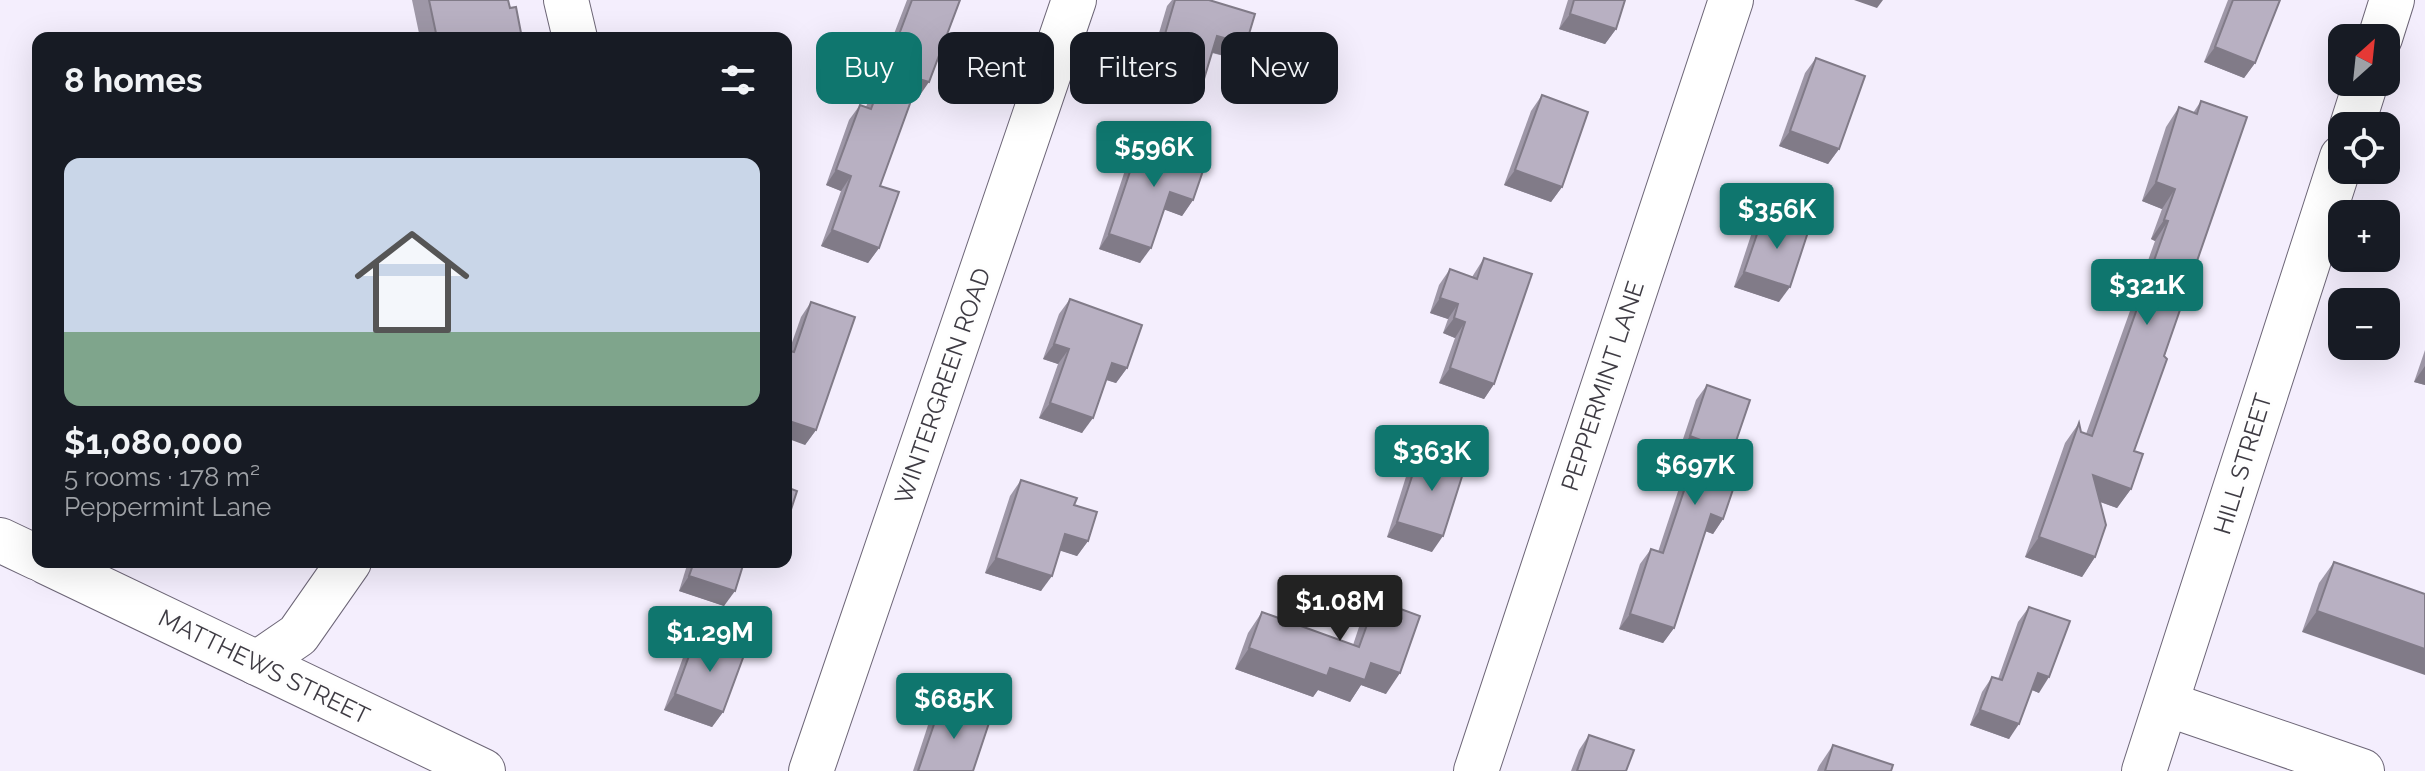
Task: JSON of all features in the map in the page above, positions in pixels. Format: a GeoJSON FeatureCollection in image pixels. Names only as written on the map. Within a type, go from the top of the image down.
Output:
{"type":"FeatureCollection","features":[{"type":"Feature","properties":{"kind":"street"},"geometry":{"type":"LineString","coordinates":[[566,0],[574,32]]}},
{"type":"Feature","properties":{"kind":"street","name":"WINTERGREEN ROAD"},"geometry":{"type":"LineString","coordinates":[[811,771],[1074,0]]}},
{"type":"Feature","properties":{"kind":"street","name":"PEPPERMINT LANE"},"geometry":{"type":"LineString","coordinates":[[1476,771],[1731,0]]}},
{"type":"Feature","properties":{"kind":"street"},"geometry":{"type":"LineString","coordinates":[[2384,24],[2392,0]]}},
{"type":"Feature","properties":{"kind":"street","name":"HILL STREET"},"geometry":{"type":"LineString","coordinates":[[2144,771],[2333,184]]}},
{"type":"Feature","properties":{"kind":"street"},"geometry":{"type":"LineString","coordinates":[[0,540],[32,555]]}},
{"type":"Feature","properties":{"kind":"street","name":"MATTHEWS STREET"},"geometry":{"type":"LineString","coordinates":[[59,568],[483,771]]}},
{"type":"Feature","properties":{"kind":"street"},"geometry":{"type":"LineString","coordinates":[[257,663],[298,635],[345,568]]}},
{"type":"Feature","properties":{"kind":"street"},"geometry":{"type":"LineString","coordinates":[[2167,704],[2362,771]]}},
{"type":"Feature","properties":{"kind":"building"},"geometry":{"type":"Polygon","coordinates":[[[429,0],[508,0],[510,8],[516,7],[521,32],[436,32],[429,0]]]}},
{"type":"Feature","properties":{"kind":"building"},"geometry":{"type":"Polygon","coordinates":[[[912,0],[960,0],[948,32],[938,32],[938,58],[929,82],[922,80],[922,32],[900,32],[912,0]]]}},
{"type":"Feature","properties":{"kind":"building"},"geometry":{"type":"Polygon","coordinates":[[[1175,0],[1209,0],[1255,14],[1250,32],[1221,32],[1221,37],[1217,36],[1205,76],[1205,32],[1166,32],[1175,0]]]}},
{"type":"Feature","properties":{"kind":"building"},"geometry":{"type":"Polygon","coordinates":[[[1574,0],[1625,0],[1616,29],[1570,14],[1574,0]]]}},
{"type":"Feature","properties":{"kind":"building"},"geometry":{"type":"Polygon","coordinates":[[[2233,0],[2280,0],[2255,63],[2215,47],[2233,0]]]}},
{"type":"Feature","properties":{"kind":"building"},"geometry":{"type":"Polygon","coordinates":[[[1816,58],[1865,76],[1839,149],[1790,131],[1816,58]]]}},
{"type":"Feature","properties":{"kind":"building"},"geometry":{"type":"Polygon","coordinates":[[[1542,95],[1588,112],[1562,187],[1515,170],[1542,95]]]}},
{"type":"Feature","properties":{"kind":"building"},"geometry":{"type":"Polygon","coordinates":[[[2201,101],[2247,117],[2134,451],[2143,454],[2131,489],[2093,475],[2106,525],[2095,557],[2039,537],[2079,423],[2081,432],[2092,436],[2168,221],[2164,220],[2175,189],[2156,182],[2179,107],[2197,114],[2201,101]]]}},
{"type":"Feature","properties":{"kind":"building"},"geometry":{"type":"Polygon","coordinates":[[[873,104],[910,104],[880,186],[899,192],[879,248],[832,230],[851,176],[836,170],[860,105],[871,109],[873,104]]]}},
{"type":"Feature","properties":{"kind":"building"},"geometry":{"type":"Polygon","coordinates":[[[1142,136],[1207,159],[1193,200],[1170,192],[1151,248],[1109,234],[1142,136]]]}},
{"type":"Feature","properties":{"kind":"building"},"geometry":{"type":"Polygon","coordinates":[[[1764,214],[1809,229],[1790,287],[1744,272],[1764,214]]]}},
{"type":"Feature","properties":{"kind":"building"},"geometry":{"type":"Polygon","coordinates":[[[1484,258],[1532,274],[1494,384],[1450,368],[1465,322],[1454,318],[1458,304],[1440,298],[1450,269],[1477,279],[1484,258]]]}},
{"type":"Feature","properties":{"kind":"building"},"geometry":{"type":"Polygon","coordinates":[[[1070,299],[1142,325],[1127,368],[1112,363],[1093,418],[1050,403],[1069,349],[1054,344],[1070,299]]]}},
{"type":"Feature","properties":{"kind":"building"},"geometry":{"type":"Polygon","coordinates":[[[811,302],[855,317],[816,430],[792,422],[794,352],[811,302]]]}},
{"type":"Feature","properties":{"kind":"building"},"geometry":{"type":"Polygon","coordinates":[[[1707,385],[1750,400],[1733,450],[1745,454],[1723,519],[1711,514],[1674,628],[1630,614],[1651,549],[1663,553],[1701,440],[1690,436],[1707,385]]]}},
{"type":"Feature","properties":{"kind":"building"},"geometry":{"type":"Polygon","coordinates":[[[1421,449],[1466,464],[1443,536],[1397,522],[1421,449]]]}},
{"type":"Feature","properties":{"kind":"building"},"geometry":{"type":"Polygon","coordinates":[[[1021,480],[1077,498],[1074,505],[1097,512],[1088,541],[1065,534],[1052,576],[996,558],[1021,480]]]}},
{"type":"Feature","properties":{"kind":"building"},"geometry":{"type":"Polygon","coordinates":[[[792,489],[797,491],[792,506],[792,489]]]}},
{"type":"Feature","properties":{"kind":"building"},"geometry":{"type":"Polygon","coordinates":[[[2334,562],[2425,594],[2425,649],[2317,611],[2334,562]]]}},
{"type":"Feature","properties":{"kind":"building"},"geometry":{"type":"Polygon","coordinates":[[[692,568],[742,568],[735,591],[689,576],[692,568]]]}},
{"type":"Feature","properties":{"kind":"building"},"geometry":{"type":"Polygon","coordinates":[[[1376,600],[1420,616],[1400,673],[1371,663],[1365,680],[1330,668],[1327,676],[1249,648],[1262,612],[1359,647],[1376,600]]]}},
{"type":"Feature","properties":{"kind":"building"},"geometry":{"type":"Polygon","coordinates":[[[2029,607],[2070,621],[2049,677],[2038,673],[2019,724],[1980,710],[1992,677],[2002,680],[2029,607]]]}},
{"type":"Feature","properties":{"kind":"building"},"geometry":{"type":"Polygon","coordinates":[[[696,637],[744,655],[723,712],[675,694],[696,637]]]}},
{"type":"Feature","properties":{"kind":"building"},"geometry":{"type":"Polygon","coordinates":[[[941,704],[990,720],[973,771],[918,771],[941,704]]]}},
{"type":"Feature","properties":{"kind":"building"},"geometry":{"type":"Polygon","coordinates":[[[1589,735],[1634,750],[1626,771],[1577,771],[1589,735]]]}},
{"type":"Feature","properties":{"kind":"building"},"geometry":{"type":"Polygon","coordinates":[[[1833,745],[1893,765],[1891,771],[1825,771],[1833,745]]]}}]}
